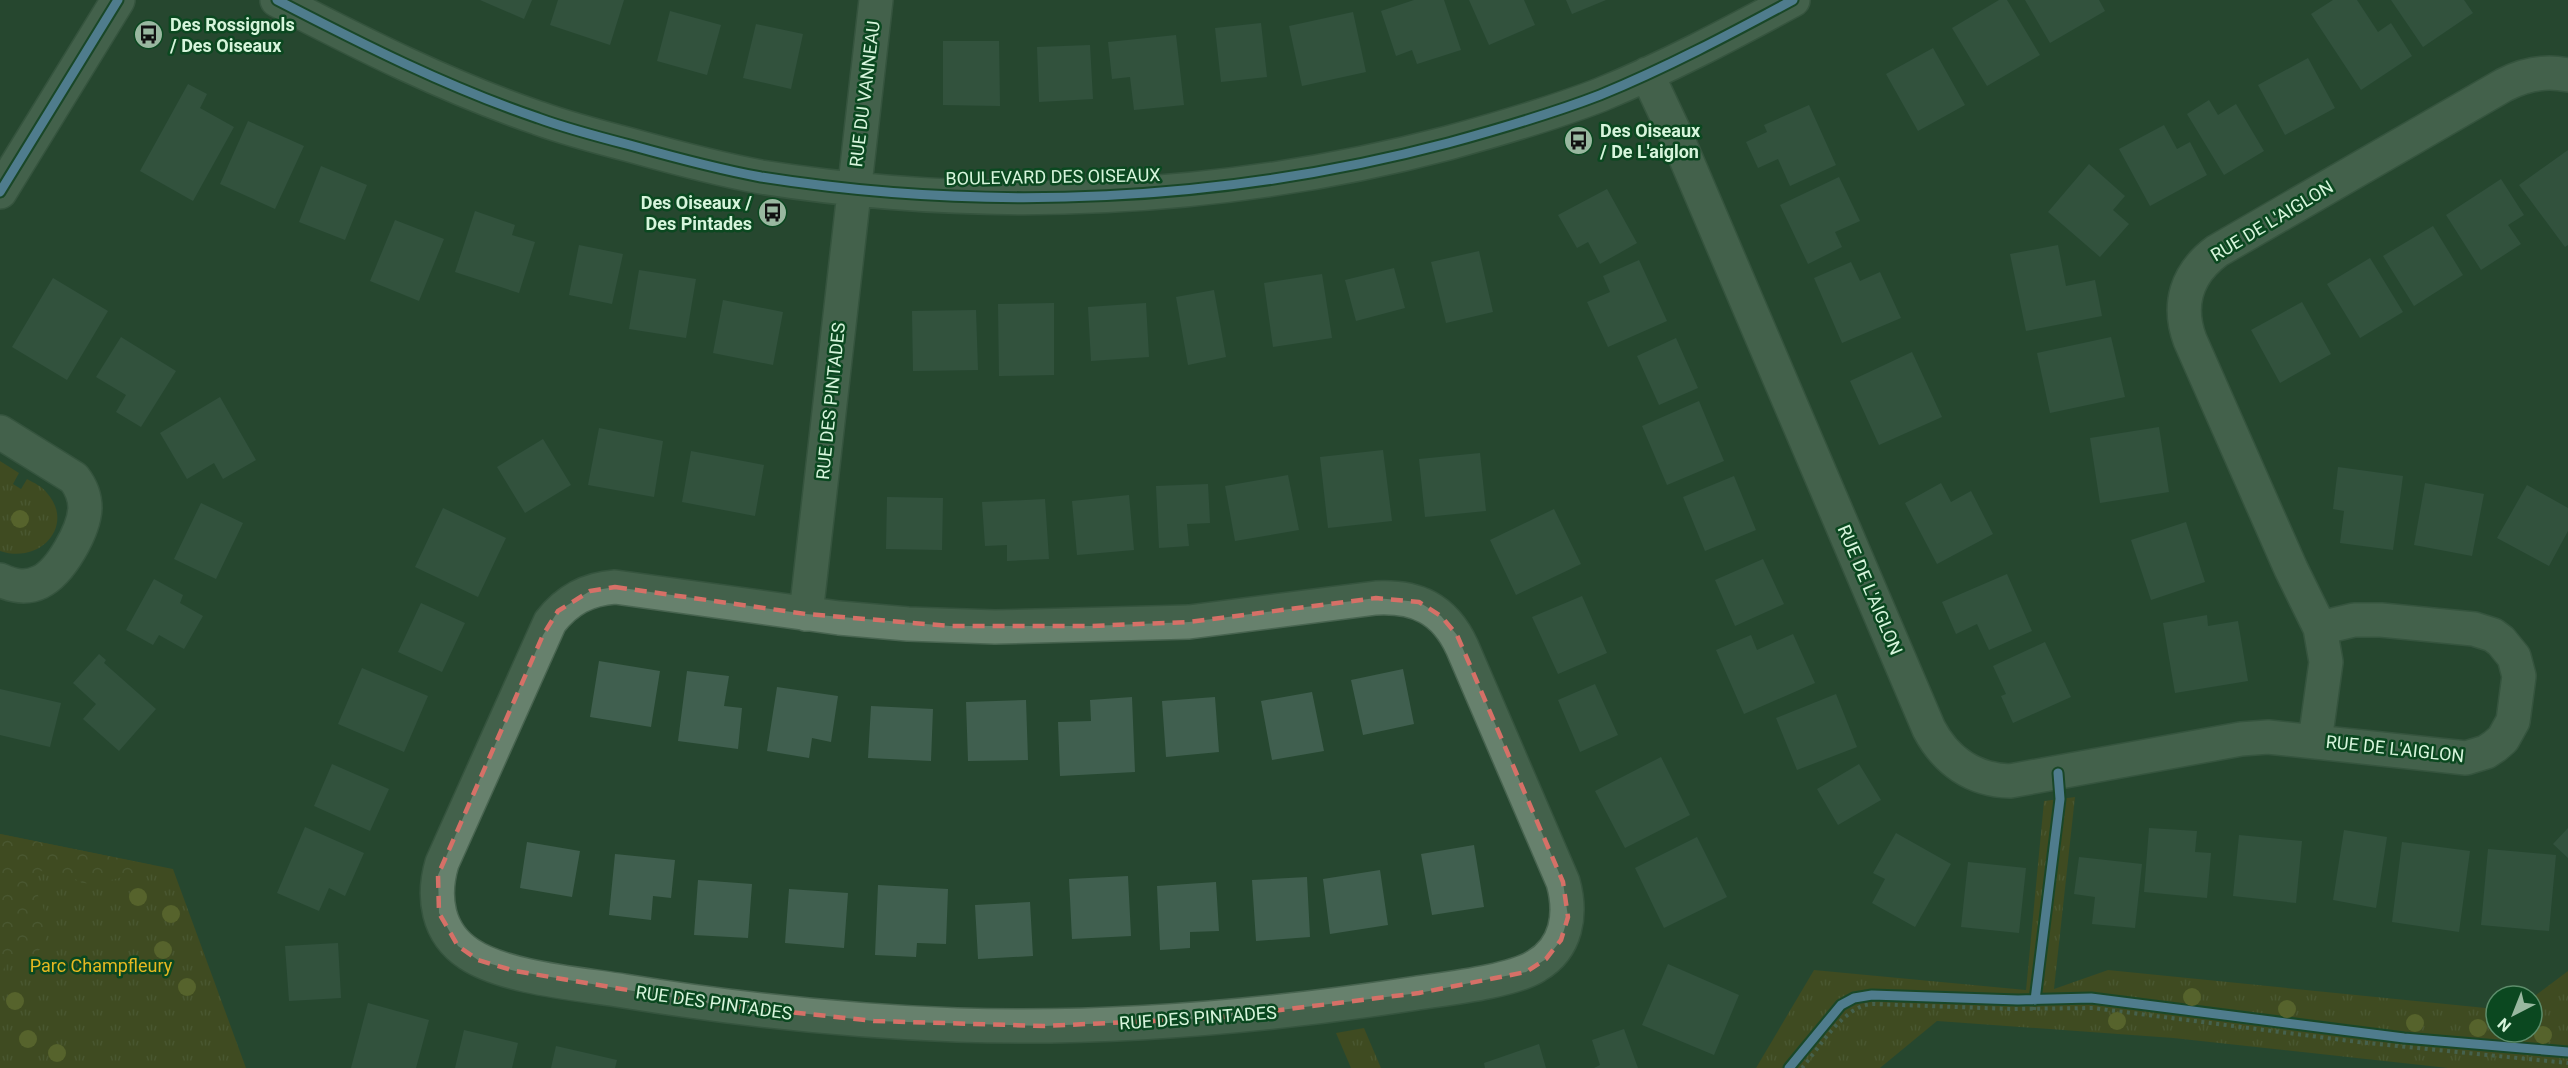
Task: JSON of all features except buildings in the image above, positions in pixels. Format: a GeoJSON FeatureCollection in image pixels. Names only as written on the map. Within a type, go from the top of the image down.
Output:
{"type":"FeatureCollection","features":[{"type":"Feature","properties":{"kind":"street"},"geometry":{"type":"LineString","coordinates":[[0,192],[118,0]]}},
{"type":"Feature","properties":{"kind":"street","name":"BOULEVARD DES OISEAUX"},"geometry":{"type":"LineString","coordinates":[[277,0],[413,68],[537,118],[664,155],[758,176],[951,195],[1020,197],[1156,193],[1274,179],[1346,167],[1461,139],[1576,104],[1647,74],[1793,0]]}},
{"type":"Feature","properties":{"kind":"street","name":"RUE DU VANNEAU"},"geometry":{"type":"LineString","coordinates":[[855,187],[876,0]]}},
{"type":"Feature","properties":{"kind":"street","name":"RUE DE L'AIGLON"},"geometry":{"type":"LineString","coordinates":[[2315,741],[2326,662],[2320,628],[2291,569],[2190,340],[2183,315],[2186,290],[2191,278],[2207,258],[2217,251],[2504,84],[2542,72],[2568,75]]}},
{"type":"Feature","properties":{"kind":"street","name":"RUE DE L'AIGLON"},"geometry":{"type":"LineString","coordinates":[[1647,74],[1678,140],[1929,729],[1942,751],[1951,760],[1984,778],[2010,781],[2241,739],[2268,737],[2455,757],[2476,756],[2495,747],[2509,730],[2515,711],[2519,676],[2514,657],[2501,641],[2484,632],[2366,619],[2320,628]]}},
{"type":"Feature","properties":{"kind":"street","name":"RUE DES PINTADES"},"geometry":{"type":"LineString","coordinates":[[806,614],[855,187]]}},
{"type":"Feature","properties":{"kind":"street"},"geometry":{"type":"LineString","coordinates":[[0,432],[74,478],[80,486],[85,506],[84,518],[73,543],[51,574],[42,581],[21,587],[0,580]]}},
{"type":"Feature","properties":{"kind":"street","name":"RUE DES PINTADES"},"geometry":{"type":"LineString","coordinates":[[615,587],[806,614],[878,622],[950,626],[1090,626],[1189,622],[1376,598],[1395,597],[1419,602],[1441,616],[1457,635],[1563,882],[1568,917],[1561,940],[1546,959],[1526,972],[1419,993],[1215,1018],[1045,1026],[874,1021],[789,1014],[705,1003],[515,971],[478,960],[458,946],[450,936],[439,913],[436,901],[438,875],[543,635],[558,611],[567,603],[590,591],[615,587]]}},
{"type":"Feature","properties":{"kind":"path"},"geometry":{"type":"LineString","coordinates":[[1854,998],[1899,995],[2035,1001],[2066,1007],[2093,1008],[2369,1043],[2568,1063]]}},
{"type":"Feature","properties":{"kind":"path"},"geometry":{"type":"LineString","coordinates":[[1802,1068],[1846,1015],[1863,1005],[2035,1001],[2056,998]]}},
{"type":"Feature","properties":{"kind":"path"},"geometry":{"type":"LineString","coordinates":[[2091,998],[2404,1038],[2551,1051]]}},
{"type":"Feature","properties":{"kind":"path"},"geometry":{"type":"LineString","coordinates":[[1796,1059],[1824,1024]]}},
{"type":"Feature","properties":{"kind":"highlighted area"},"geometry":{"type":"Polygon","coordinates":[[[615,587],[806,614],[950,626],[1090,626],[1189,622],[1376,598],[1419,602],[1441,616],[1457,635],[1563,882],[1568,917],[1561,940],[1546,959],[1526,972],[1419,993],[1215,1018],[1045,1026],[874,1021],[705,1003],[515,971],[478,960],[458,946],[439,913],[438,875],[543,635],[558,611],[590,591],[615,587]]]}},
{"type":"Feature","properties":{"kind":"green space"},"geometry":{"type":"Polygon","coordinates":[[[0,461],[19,473],[13,484],[21,489],[27,479],[43,488],[55,505],[56,529],[41,547],[29,552],[15,554],[0,551],[0,461]]]}},
{"type":"Feature","properties":{"kind":"green space"},"geometry":{"type":"Polygon","coordinates":[[[2075,797],[2054,989],[2108,970],[2484,1008],[2484,1044],[2544,1044],[2544,989],[2568,971],[2568,1068],[2448,1068],[2173,1038],[1937,1021],[1880,1068],[1756,1068],[1814,970],[2026,990],[2044,801],[2075,797]]]}},
{"type":"Feature","properties":{"kind":"green space","name":"Parc Champfleury"},"geometry":{"type":"Polygon","coordinates":[[[0,834],[173,869],[246,1068],[0,1068],[0,834]]]}},
{"type":"Feature","properties":{"kind":"green space"},"geometry":{"type":"Polygon","coordinates":[[[0,834],[152,865],[144,874],[130,875],[96,884],[82,883],[65,873],[40,871],[33,885],[46,915],[45,941],[31,959],[9,957],[0,977],[0,834]]]}},
{"type":"Feature","properties":{"kind":"green space"},"geometry":{"type":"Polygon","coordinates":[[[1364,1028],[1381,1068],[1351,1068],[1336,1033],[1364,1028]]]}},
{"type":"Feature","properties":{"kind":"cycle path"},"geometry":{"type":"LineString","coordinates":[[0,192],[118,0]]}},
{"type":"Feature","properties":{"kind":"cycle path"},"geometry":{"type":"LineString","coordinates":[[277,0],[405,64],[504,106],[572,129],[679,158],[761,177],[847,188],[933,195],[1020,198],[1106,196],[1193,189],[1279,178],[1364,163],[1448,143],[1563,109],[1625,85],[1722,38],[1793,0]]}},
{"type":"Feature","properties":{"kind":"cycle path"},"geometry":{"type":"LineString","coordinates":[[2035,1000],[2060,799],[2058,773]]}},
{"type":"Feature","properties":{"kind":"cycle path"},"geometry":{"type":"LineString","coordinates":[[1789,1068],[1841,1005],[1854,998],[1872,995],[2018,1000],[2091,998],[2404,1038],[2568,1052]]}},
{"type":"Feature","properties":{"kind":"place","name":"Des Rossignols / Des Oiseaux"},"geometry":{"type":"Point","coordinates":[149,35]}},
{"type":"Feature","properties":{"kind":"place","name":"Des Oiseaux / De L'aiglon"},"geometry":{"type":"Point","coordinates":[1579,141]}},
{"type":"Feature","properties":{"kind":"place","name":"Des Oiseaux / Des Pintades"},"geometry":{"type":"Point","coordinates":[773,213]}}]}
